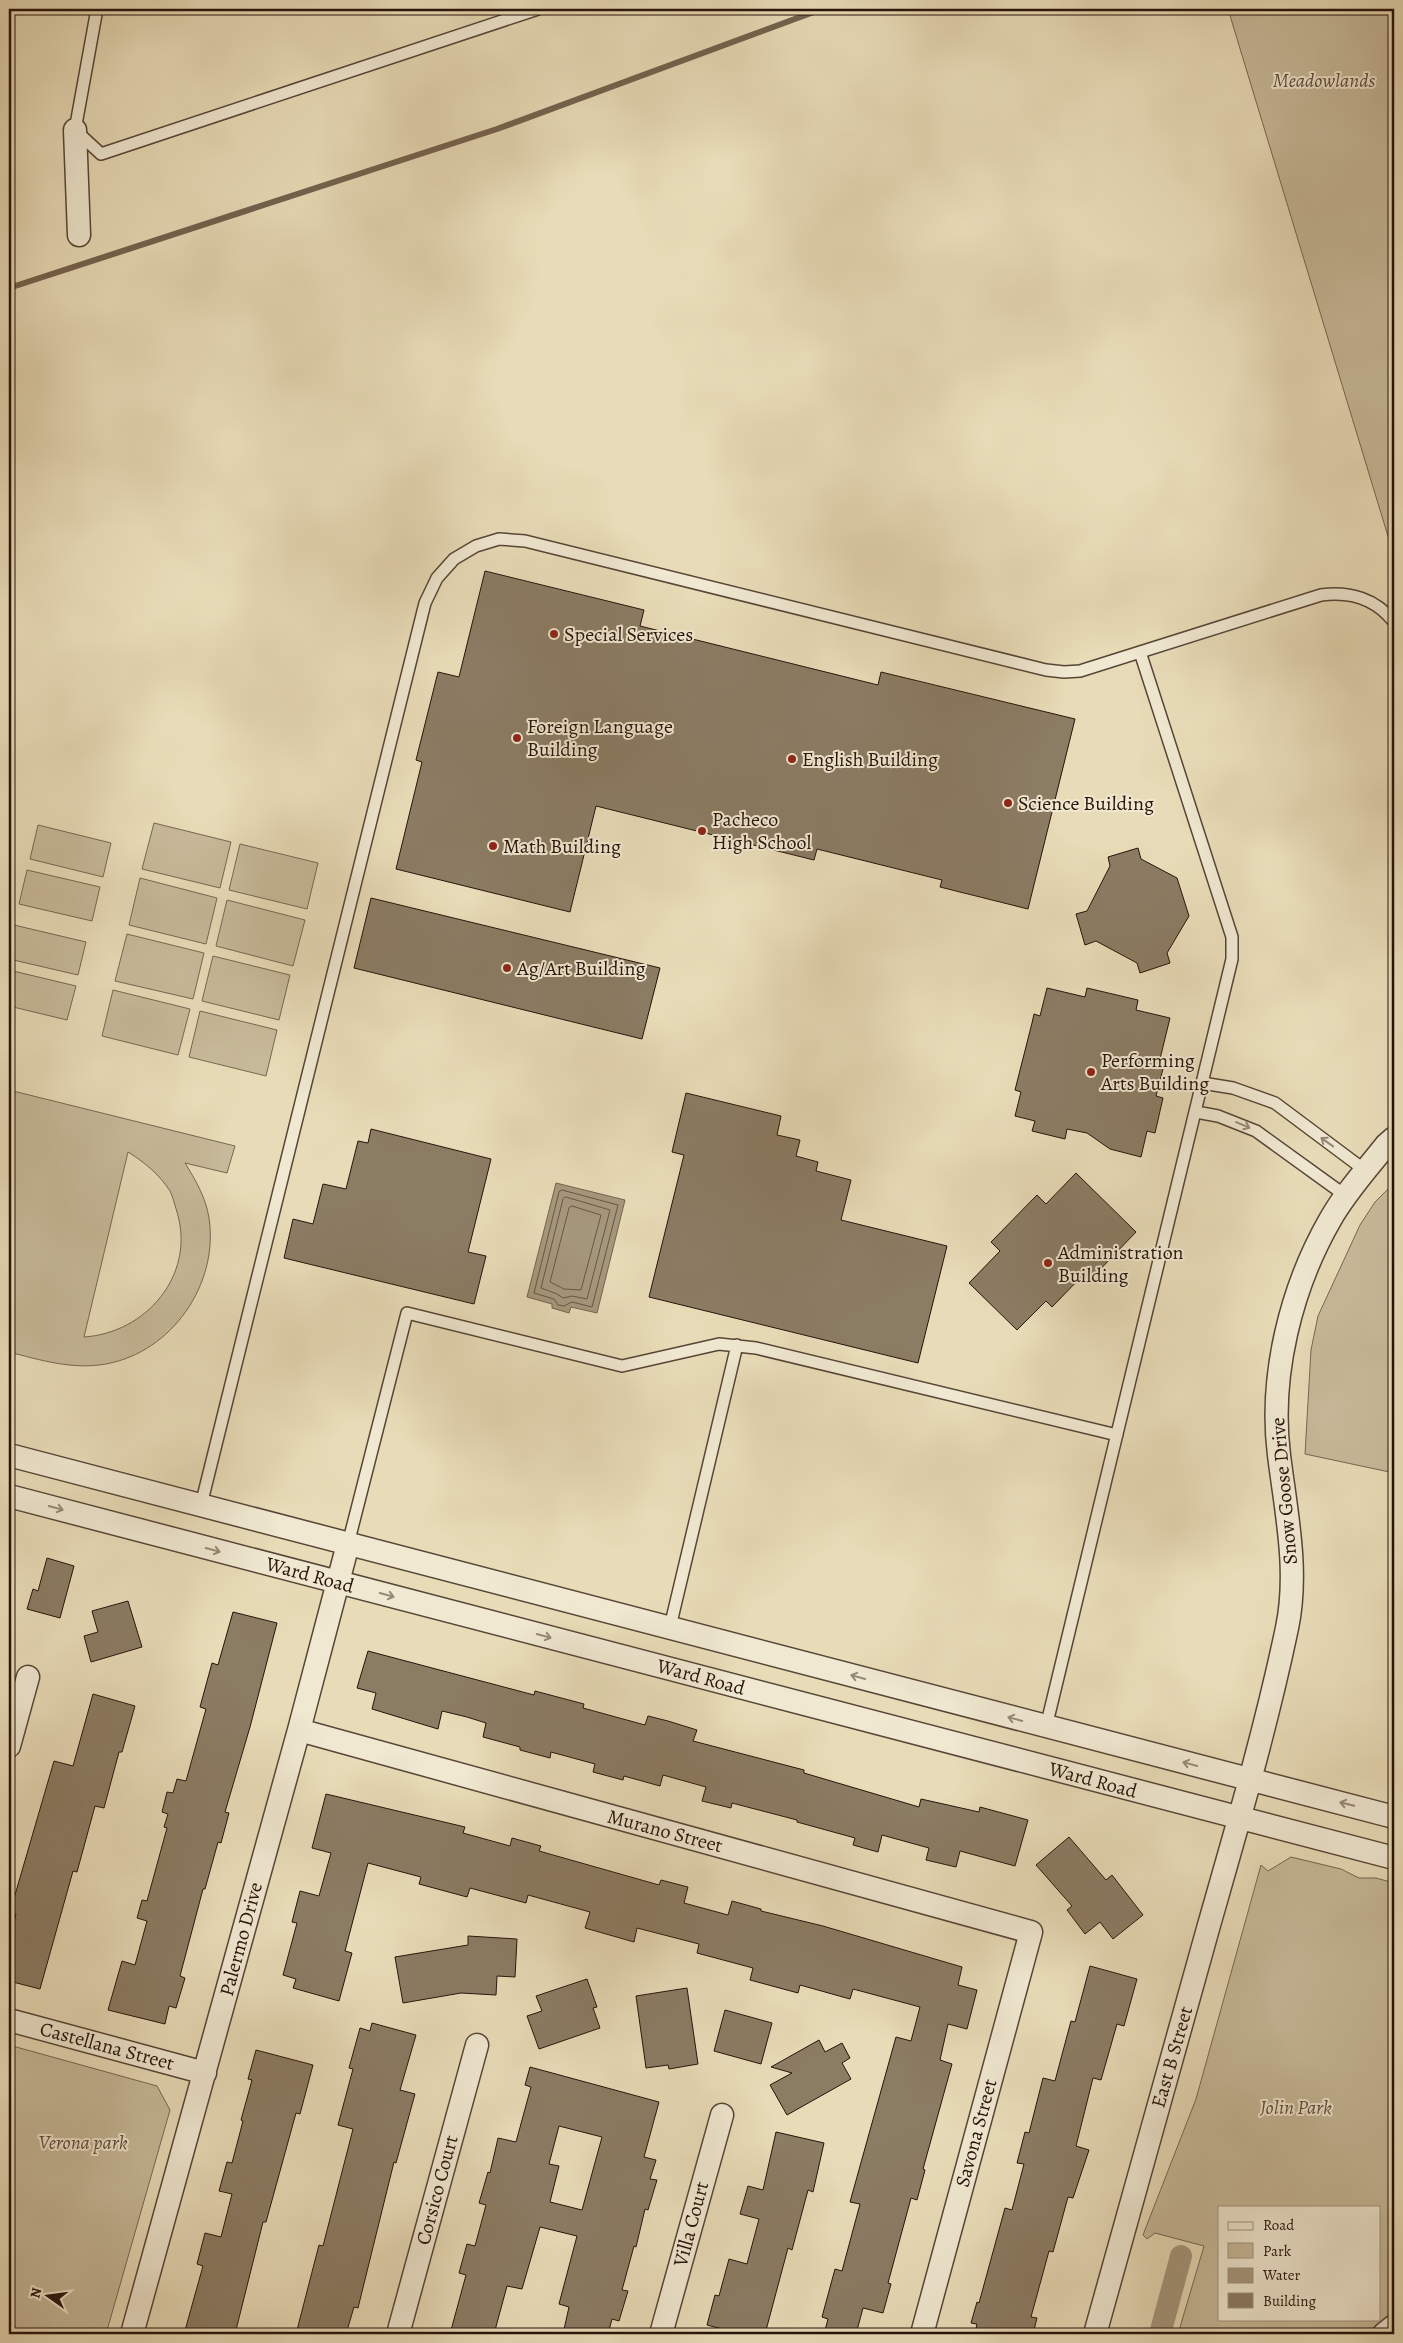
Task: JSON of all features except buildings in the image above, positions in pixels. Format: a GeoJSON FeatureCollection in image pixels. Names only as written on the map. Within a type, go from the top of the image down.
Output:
{"type":"FeatureCollection","features":[{"type":"Feature","properties":{"kind":"street"},"geometry":{"type":"LineString","coordinates":[[74,130],[79,235]]}},
{"type":"Feature","properties":{"kind":"street","name":"Snow Goose Drive"},"geometry":{"type":"LineString","coordinates":[[1250,1780],[1288,1624],[1291,1541],[1278,1450],[1277,1401],[1282,1352],[1294,1305],[1310,1260],[1330,1219],[1346,1196],[1394,1138]]}},
{"type":"Feature","properties":{"kind":"street","name":"Ward Road"},"geometry":{"type":"LineString","coordinates":[[9,1455],[1046,1727],[1394,1816]]}},
{"type":"Feature","properties":{"kind":"street","name":"Ward Road"},"geometry":{"type":"LineString","coordinates":[[9,1496],[1394,1858]]}},
{"type":"Feature","properties":{"kind":"street","name":"Palermo Drive"},"geometry":{"type":"LineString","coordinates":[[132,2334],[299,1730],[348,1544]]}},
{"type":"Feature","properties":{"kind":"street"},"geometry":{"type":"LineString","coordinates":[[9,1746],[28,1677]]}},
{"type":"Feature","properties":{"kind":"street","name":"Murano Street"},"geometry":{"type":"LineString","coordinates":[[299,1730],[1031,1932]]}},
{"type":"Feature","properties":{"kind":"street","name":"East B Street"},"geometry":{"type":"LineString","coordinates":[[1095,2334],[1250,1780]]}},
{"type":"Feature","properties":{"kind":"street","name":"Savona Street"},"geometry":{"type":"LineString","coordinates":[[922,2334],[1031,1932]]}},
{"type":"Feature","properties":{"kind":"street","name":"Castellana Street"},"geometry":{"type":"LineString","coordinates":[[9,2020],[204,2073]]}},
{"type":"Feature","properties":{"kind":"street","name":"Corsico Court"},"geometry":{"type":"LineString","coordinates":[[398,2334],[477,2045]]}},
{"type":"Feature","properties":{"kind":"street","name":"Villa Court"},"geometry":{"type":"LineString","coordinates":[[661,2334],[722,2115]]}},
{"type":"Feature","properties":{"kind":"street"},"geometry":{"type":"LineString","coordinates":[[1384,2334],[1394,2326]]}},
{"type":"Feature","properties":{"kind":"lane"},"geometry":{"type":"LineString","coordinates":[[97,9],[74,130],[101,154],[538,9]]}},
{"type":"Feature","properties":{"kind":"lane"},"geometry":{"type":"LineString","coordinates":[[201,1506],[425,603],[437,578],[454,559],[476,546],[499,539],[525,541],[1055,671],[1080,671],[1322,595],[1340,593],[1357,596],[1374,604],[1388,614],[1394,622]]}},
{"type":"Feature","properties":{"kind":"lane"},"geometry":{"type":"LineString","coordinates":[[1046,1727],[1232,959],[1232,937],[1140,652]]}},
{"type":"Feature","properties":{"kind":"lane"},"geometry":{"type":"LineString","coordinates":[[1202,1083],[1233,1088],[1275,1103],[1366,1171]]}},
{"type":"Feature","properties":{"kind":"lane"},"geometry":{"type":"LineString","coordinates":[[1196,1112],[1218,1116],[1256,1131],[1346,1196]]}},
{"type":"Feature","properties":{"kind":"lane"},"geometry":{"type":"LineString","coordinates":[[348,1544],[407,1313],[622,1366],[719,1344],[737,1345],[788,1354],[1117,1435]]}},
{"type":"Feature","properties":{"kind":"lane"},"geometry":{"type":"LineString","coordinates":[[670,1627],[737,1345]]}},
{"type":"Feature","properties":{"kind":"green space","name":"Meadowlands"},"geometry":{"type":"Polygon","coordinates":[[[1228,9],[1394,9],[1394,556],[1228,9]]]}},
{"type":"Feature","properties":{"kind":"green space"},"geometry":{"type":"Polygon","coordinates":[[[154,823],[231,842],[220,888],[142,869],[154,823]]]}},
{"type":"Feature","properties":{"kind":"green space"},"geometry":{"type":"Polygon","coordinates":[[[38,825],[111,843],[103,877],[30,859],[38,825]]]}},
{"type":"Feature","properties":{"kind":"green space"},"geometry":{"type":"Polygon","coordinates":[[[240,844],[318,863],[307,909],[229,890],[240,844]]]}},
{"type":"Feature","properties":{"kind":"green space"},"geometry":{"type":"Polygon","coordinates":[[[27,870],[100,887],[92,921],[19,904],[27,870]]]}},
{"type":"Feature","properties":{"kind":"green space"},"geometry":{"type":"Polygon","coordinates":[[[140,878],[217,898],[206,944],[129,925],[140,878]]]}},
{"type":"Feature","properties":{"kind":"green space"},"geometry":{"type":"Polygon","coordinates":[[[227,900],[305,920],[293,966],[216,946],[227,900]]]}},
{"type":"Feature","properties":{"kind":"green space"},"geometry":{"type":"Polygon","coordinates":[[[14,925],[86,942],[78,975],[9,959],[9,947],[14,925]]]}},
{"type":"Feature","properties":{"kind":"green space"},"geometry":{"type":"Polygon","coordinates":[[[127,934],[204,953],[193,999],[115,981],[127,934]]]}},
{"type":"Feature","properties":{"kind":"green space"},"geometry":{"type":"Polygon","coordinates":[[[213,956],[290,975],[279,1020],[202,1001],[213,956]]]}},
{"type":"Feature","properties":{"kind":"green space"},"geometry":{"type":"Polygon","coordinates":[[[9,970],[76,986],[67,1020],[9,1006],[9,970]]]}},
{"type":"Feature","properties":{"kind":"green space"},"geometry":{"type":"Polygon","coordinates":[[[113,990],[190,1009],[178,1055],[102,1036],[113,990]]]}},
{"type":"Feature","properties":{"kind":"green space"},"geometry":{"type":"Polygon","coordinates":[[[200,1011],[277,1030],[266,1076],[189,1057],[200,1011]]]}},
{"type":"Feature","properties":{"kind":"green space"},"geometry":{"type":"Polygon","coordinates":[[[9,1090],[235,1146],[227,1173],[185,1163],[203,1196],[209,1218],[210,1243],[206,1267],[198,1290],[186,1311],[170,1330],[151,1345],[130,1357],[94,1366],[69,1365],[9,1352],[9,1090]],[[128,1152],[84,1337],[107,1333],[127,1325],[146,1312],[161,1297],[172,1278],[179,1258],[181,1235],[171,1193],[156,1174],[128,1152]]]}},
{"type":"Feature","properties":{"kind":"green space"},"geometry":{"type":"Polygon","coordinates":[[[1394,1183],[1394,1473],[1305,1454],[1311,1350],[1318,1316],[1360,1225],[1375,1202],[1394,1183]]]}},
{"type":"Feature","properties":{"kind":"green space","name":"Jolin Park"},"geometry":{"type":"Polygon","coordinates":[[[1291,1857],[1341,1869],[1359,1878],[1376,1878],[1394,1883],[1394,2311],[1367,2334],[1178,2334],[1204,2246],[1155,2233],[1147,2239],[1143,2235],[1196,2099],[1261,1865],[1268,1871],[1291,1857]]]}},
{"type":"Feature","properties":{"kind":"green space","name":"Verona park"},"geometry":{"type":"Polygon","coordinates":[[[9,2045],[157,2086],[170,2110],[106,2334],[9,2334],[9,2045]]]}},
{"type":"Feature","properties":{"kind":"water"},"geometry":{"type":"Polygon","coordinates":[[[556,1183],[625,1200],[597,1313],[571,1307],[569,1313],[552,1308],[552,1304],[527,1297],[556,1183]]]}},
{"type":"Feature","properties":{"kind":"waterway"},"geometry":{"type":"LineString","coordinates":[[9,288],[497,129],[822,9]]}},
{"type":"Feature","properties":{"kind":"waterway"},"geometry":{"type":"LineString","coordinates":[[1160,2334],[1181,2256]]}},
{"type":"Feature","properties":{"kind":"place","name":"Special Services"},"geometry":{"type":"Point","coordinates":[554,634]}},
{"type":"Feature","properties":{"kind":"place","name":"Foreign Language Building"},"geometry":{"type":"Point","coordinates":[517,738]}},
{"type":"Feature","properties":{"kind":"place","name":"English Building"},"geometry":{"type":"Point","coordinates":[792,759]}},
{"type":"Feature","properties":{"kind":"place","name":"Science Building"},"geometry":{"type":"Point","coordinates":[1008,803]}},
{"type":"Feature","properties":{"kind":"place","name":"Pacheco High School"},"geometry":{"type":"Point","coordinates":[702,831]}},
{"type":"Feature","properties":{"kind":"place","name":"Math Building"},"geometry":{"type":"Point","coordinates":[493,846]}},
{"type":"Feature","properties":{"kind":"place","name":"Ag/Art Building"},"geometry":{"type":"Point","coordinates":[507,968]}},
{"type":"Feature","properties":{"kind":"place","name":"Performing Arts Building"},"geometry":{"type":"Point","coordinates":[1091,1072]}},
{"type":"Feature","properties":{"kind":"place","name":"Administration Building"},"geometry":{"type":"Point","coordinates":[1048,1263]}}]}
